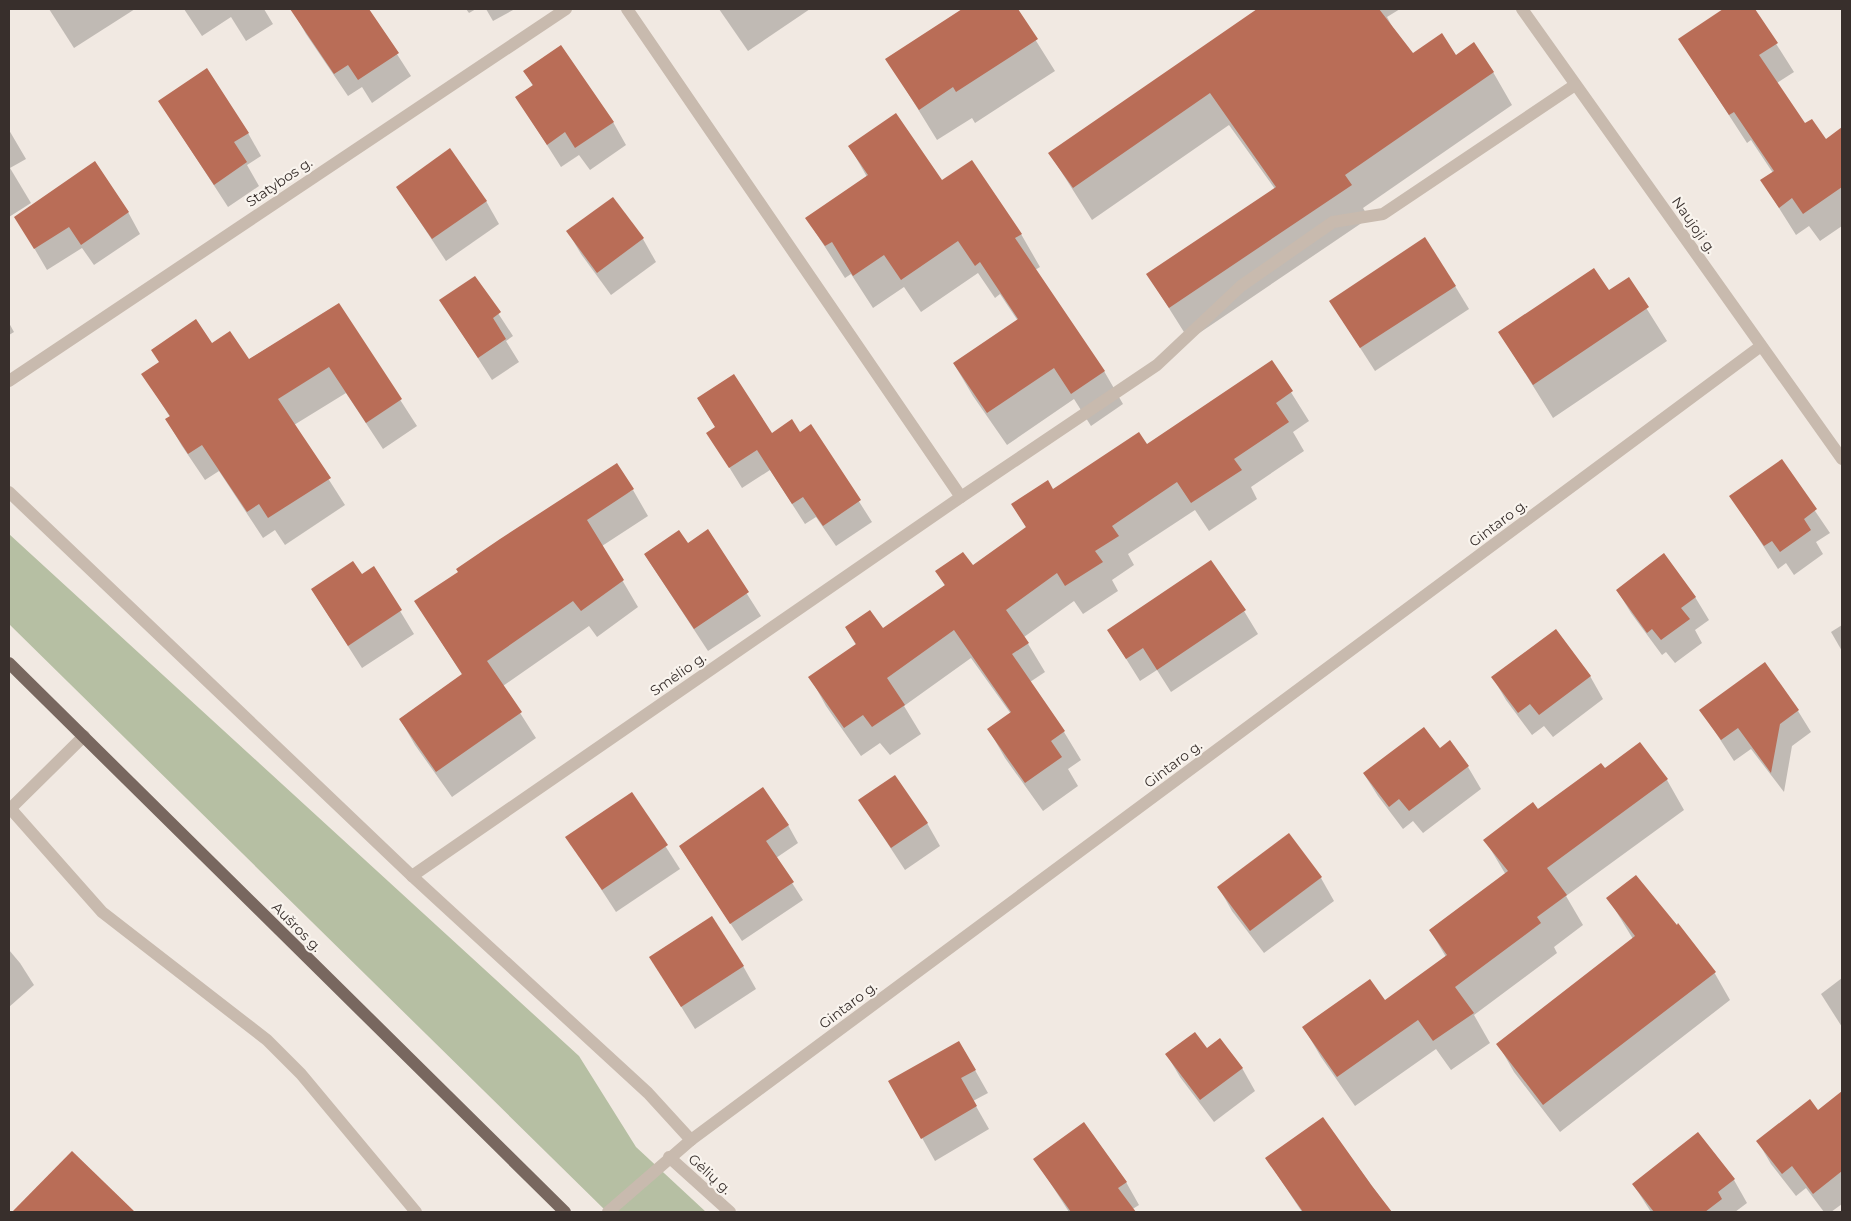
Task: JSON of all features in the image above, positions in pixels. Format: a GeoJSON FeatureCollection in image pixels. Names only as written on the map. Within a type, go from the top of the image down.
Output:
{"type":"FeatureCollection","features":[{"type":"Feature","properties":{"kind":"main road","name":"Aušros g."},"geometry":{"type":"LineString","coordinates":[[9,663],[565,1212]]}},
{"type":"Feature","properties":{"kind":"street","name":"Statybos g."},"geometry":{"type":"LineString","coordinates":[[9,381],[566,9]]}},
{"type":"Feature","properties":{"kind":"street"},"geometry":{"type":"LineString","coordinates":[[627,9],[961,497]]}},
{"type":"Feature","properties":{"kind":"street","name":"Naujoji g."},"geometry":{"type":"LineString","coordinates":[[1522,9],[1842,459]]}},
{"type":"Feature","properties":{"kind":"street","name":"Smėlio g."},"geometry":{"type":"LineString","coordinates":[[412,876],[961,497],[1157,365],[1241,286],[1333,222],[1383,214],[1575,85]]}},
{"type":"Feature","properties":{"kind":"street","name":"Gintaro g."},"geometry":{"type":"LineString","coordinates":[[608,1212],[669,1157],[691,1140],[1761,346]]}},
{"type":"Feature","properties":{"kind":"street"},"geometry":{"type":"LineString","coordinates":[[9,492],[412,876],[648,1093],[691,1140]]}},
{"type":"Feature","properties":{"kind":"street"},"geometry":{"type":"LineString","coordinates":[[84,736],[10,808],[102,912],[267,1040],[301,1074],[416,1212]]}},
{"type":"Feature","properties":{"kind":"street","name":"Gėlių g."},"geometry":{"type":"LineString","coordinates":[[669,1157],[730,1212]]}},
{"type":"Feature","properties":{"kind":"green space"},"geometry":{"type":"Polygon","coordinates":[[[9,534],[579,1056],[636,1147],[706,1212],[607,1212],[9,624],[9,534]]]}},
{"type":"Feature","properties":{"kind":"building"},"geometry":{"type":"Polygon","coordinates":[[[290,9],[369,9],[399,53],[358,80],[348,65],[334,74],[290,9]]]}},
{"type":"Feature","properties":{"kind":"building"},"geometry":{"type":"Polygon","coordinates":[[[962,9],[1018,9],[1038,39],[956,92],[953,87],[919,110],[885,59],[962,9]]]}},
{"type":"Feature","properties":{"kind":"building"},"geometry":{"type":"Polygon","coordinates":[[[1257,9],[1379,9],[1413,53],[1442,33],[1456,55],[1474,42],[1494,72],[1345,175],[1352,185],[1169,308],[1146,274],[1276,187],[1210,93],[1073,188],[1048,153],[1257,9]]]}},
{"type":"Feature","properties":{"kind":"building"},"geometry":{"type":"Polygon","coordinates":[[[1723,9],[1755,9],[1778,43],[1759,55],[1805,123],[1812,119],[1826,139],[1842,127],[1842,187],[1803,214],[1792,198],[1779,208],[1760,180],[1774,171],[1734,112],[1729,115],[1678,39],[1723,9]]]}},
{"type":"Feature","properties":{"kind":"building"},"geometry":{"type":"Polygon","coordinates":[[[561,45],[614,122],[575,148],[565,132],[547,145],[515,97],[533,85],[523,71],[561,45]]]}},
{"type":"Feature","properties":{"kind":"building"},"geometry":{"type":"Polygon","coordinates":[[[207,68],[249,133],[234,142],[247,162],[214,185],[158,101],[207,68]]]}},
{"type":"Feature","properties":{"kind":"building"},"geometry":{"type":"Polygon","coordinates":[[[896,113],[942,180],[972,160],[1022,234],[1015,238],[1105,371],[1071,394],[1054,368],[987,413],[953,363],[1018,319],[980,262],[975,266],[958,241],[901,280],[884,255],[853,276],[832,242],[825,246],[805,218],[868,175],[848,146],[896,113]]]}},
{"type":"Feature","properties":{"kind":"building"},"geometry":{"type":"Polygon","coordinates":[[[450,148],[487,201],[432,239],[396,187],[450,148]]]}},
{"type":"Feature","properties":{"kind":"building"},"geometry":{"type":"Polygon","coordinates":[[[95,161],[129,212],[81,245],[69,227],[34,249],[14,217],[95,161]]]}},
{"type":"Feature","properties":{"kind":"building"},"geometry":{"type":"Polygon","coordinates":[[[613,197],[644,238],[597,273],[566,231],[613,197]]]}},
{"type":"Feature","properties":{"kind":"building"},"geometry":{"type":"Polygon","coordinates":[[[1425,237],[1456,286],[1360,348],[1329,301],[1425,237]]]}},
{"type":"Feature","properties":{"kind":"building"},"geometry":{"type":"Polygon","coordinates":[[[1594,268],[1609,290],[1629,277],[1649,307],[1533,385],[1498,332],[1594,268]]]}},
{"type":"Feature","properties":{"kind":"building"},"geometry":{"type":"Polygon","coordinates":[[[475,276],[501,312],[493,318],[506,339],[478,358],[439,300],[475,276]]]}},
{"type":"Feature","properties":{"kind":"building"},"geometry":{"type":"Polygon","coordinates":[[[339,303],[402,399],[366,423],[329,367],[278,399],[331,478],[268,518],[259,504],[247,512],[202,445],[188,454],[165,419],[170,416],[141,374],[159,362],[151,350],[196,319],[212,343],[230,331],[249,359],[339,303]]]}},
{"type":"Feature","properties":{"kind":"building"},"geometry":{"type":"Polygon","coordinates":[[[1272,360],[1293,391],[1276,403],[1289,422],[1234,459],[1242,470],[1191,503],[1177,482],[1112,526],[1119,536],[1095,551],[1103,562],[1065,586],[1057,573],[1006,610],[1029,643],[1012,654],[1065,731],[1051,741],[1062,757],[1025,783],[987,729],[1011,712],[954,630],[887,678],[905,705],[872,727],[863,715],[844,728],[808,677],[856,644],[845,627],[870,610],[883,628],[945,585],[935,571],[963,552],[973,565],[1026,527],[1011,504],[1048,480],[1053,489],[1139,432],[1147,444],[1272,360]]]}},
{"type":"Feature","properties":{"kind":"building"},"geometry":{"type":"Polygon","coordinates":[[[734,374],[772,433],[792,419],[800,432],[811,424],[861,500],[823,526],[803,497],[792,504],[757,450],[729,468],[706,433],[715,427],[697,398],[734,374]]]}},
{"type":"Feature","properties":{"kind":"building"},"geometry":{"type":"Polygon","coordinates":[[[1782,459],[1817,509],[1804,519],[1811,530],[1780,552],[1772,541],[1764,546],[1729,496],[1782,459]]]}},
{"type":"Feature","properties":{"kind":"building"},"geometry":{"type":"Polygon","coordinates":[[[617,463],[634,489],[587,520],[624,580],[581,611],[573,601],[487,661],[522,712],[436,772],[399,719],[462,674],[414,601],[458,572],[456,569],[500,539],[617,463]]]}},
{"type":"Feature","properties":{"kind":"building"},"geometry":{"type":"Polygon","coordinates":[[[708,529],[749,592],[694,629],[644,554],[679,530],[688,543],[708,529]]]}},
{"type":"Feature","properties":{"kind":"building"},"geometry":{"type":"Polygon","coordinates":[[[1664,553],[1696,597],[1681,608],[1690,619],[1661,640],[1652,629],[1647,633],[1616,590],[1664,553]]]}},
{"type":"Feature","properties":{"kind":"building"},"geometry":{"type":"Polygon","coordinates":[[[1211,560],[1246,610],[1157,670],[1143,648],[1126,659],[1107,630],[1211,560]]]}},
{"type":"Feature","properties":{"kind":"building"},"geometry":{"type":"Polygon","coordinates":[[[353,561],[362,574],[374,566],[402,610],[348,646],[311,589],[353,561]]]}},
{"type":"Feature","properties":{"kind":"building"},"geometry":{"type":"Polygon","coordinates":[[[1556,629],[1591,676],[1539,715],[1530,704],[1518,713],[1491,677],[1556,629]]]}},
{"type":"Feature","properties":{"kind":"building"},"geometry":{"type":"Polygon","coordinates":[[[1765,662],[1799,710],[1780,724],[1771,773],[1738,728],[1721,740],[1699,710],[1765,662]]]}},
{"type":"Feature","properties":{"kind":"building"},"geometry":{"type":"Polygon","coordinates":[[[1424,727],[1440,748],[1450,740],[1469,766],[1409,811],[1399,799],[1389,807],[1363,773],[1424,727]]]}},
{"type":"Feature","properties":{"kind":"building"},"geometry":{"type":"Polygon","coordinates":[[[1640,742],[1668,779],[1547,868],[1567,895],[1537,917],[1541,923],[1455,987],[1474,1013],[1433,1041],[1418,1020],[1337,1077],[1302,1027],[1370,979],[1385,1000],[1447,955],[1429,930],[1508,871],[1483,840],[1533,802],[1538,809],[1601,763],[1605,768],[1640,742]]]}},
{"type":"Feature","properties":{"kind":"building"},"geometry":{"type":"Polygon","coordinates":[[[895,775],[928,823],[891,848],[858,800],[895,775]]]}},
{"type":"Feature","properties":{"kind":"building"},"geometry":{"type":"Polygon","coordinates":[[[763,787],[789,825],[766,841],[794,882],[730,924],[679,846],[763,787]]]}},
{"type":"Feature","properties":{"kind":"building"},"geometry":{"type":"Polygon","coordinates":[[[632,792],[668,845],[602,890],[565,837],[632,792]]]}},
{"type":"Feature","properties":{"kind":"building"},"geometry":{"type":"Polygon","coordinates":[[[1289,833],[1322,877],[1250,931],[1217,887],[1289,833]]]}},
{"type":"Feature","properties":{"kind":"building"},"geometry":{"type":"Polygon","coordinates":[[[1636,875],[1677,925],[1678,923],[1716,972],[1543,1105],[1496,1044],[1635,936],[1606,898],[1636,875]]]}},
{"type":"Feature","properties":{"kind":"building"},"geometry":{"type":"Polygon","coordinates":[[[712,916],[744,966],[681,1007],[649,957],[712,916]]]}},
{"type":"Feature","properties":{"kind":"building"},"geometry":{"type":"Polygon","coordinates":[[[1195,1032],[1207,1048],[1220,1038],[1243,1068],[1200,1100],[1165,1054],[1195,1032]]]}},
{"type":"Feature","properties":{"kind":"building"},"geometry":{"type":"Polygon","coordinates":[[[959,1041],[976,1070],[961,1078],[977,1106],[921,1139],[888,1081],[959,1041]]]}},
{"type":"Feature","properties":{"kind":"building"},"geometry":{"type":"Polygon","coordinates":[[[1842,1091],[1842,1171],[1813,1194],[1792,1166],[1782,1174],[1756,1141],[1810,1099],[1818,1110],[1842,1091]]]}},
{"type":"Feature","properties":{"kind":"building"},"geometry":{"type":"Polygon","coordinates":[[[1323,1117],[1392,1212],[1303,1212],[1265,1158],[1323,1117]]]}},
{"type":"Feature","properties":{"kind":"building"},"geometry":{"type":"Polygon","coordinates":[[[1084,1122],[1127,1182],[1118,1188],[1136,1212],[1071,1212],[1033,1159],[1084,1122]]]}},
{"type":"Feature","properties":{"kind":"building"},"geometry":{"type":"Polygon","coordinates":[[[1698,1132],[1735,1179],[1718,1192],[1722,1199],[1705,1212],[1654,1212],[1632,1184],[1698,1132]]]}},
{"type":"Feature","properties":{"kind":"building"},"geometry":{"type":"Polygon","coordinates":[[[72,1151],[135,1212],[12,1212],[72,1151]]]}}]}
